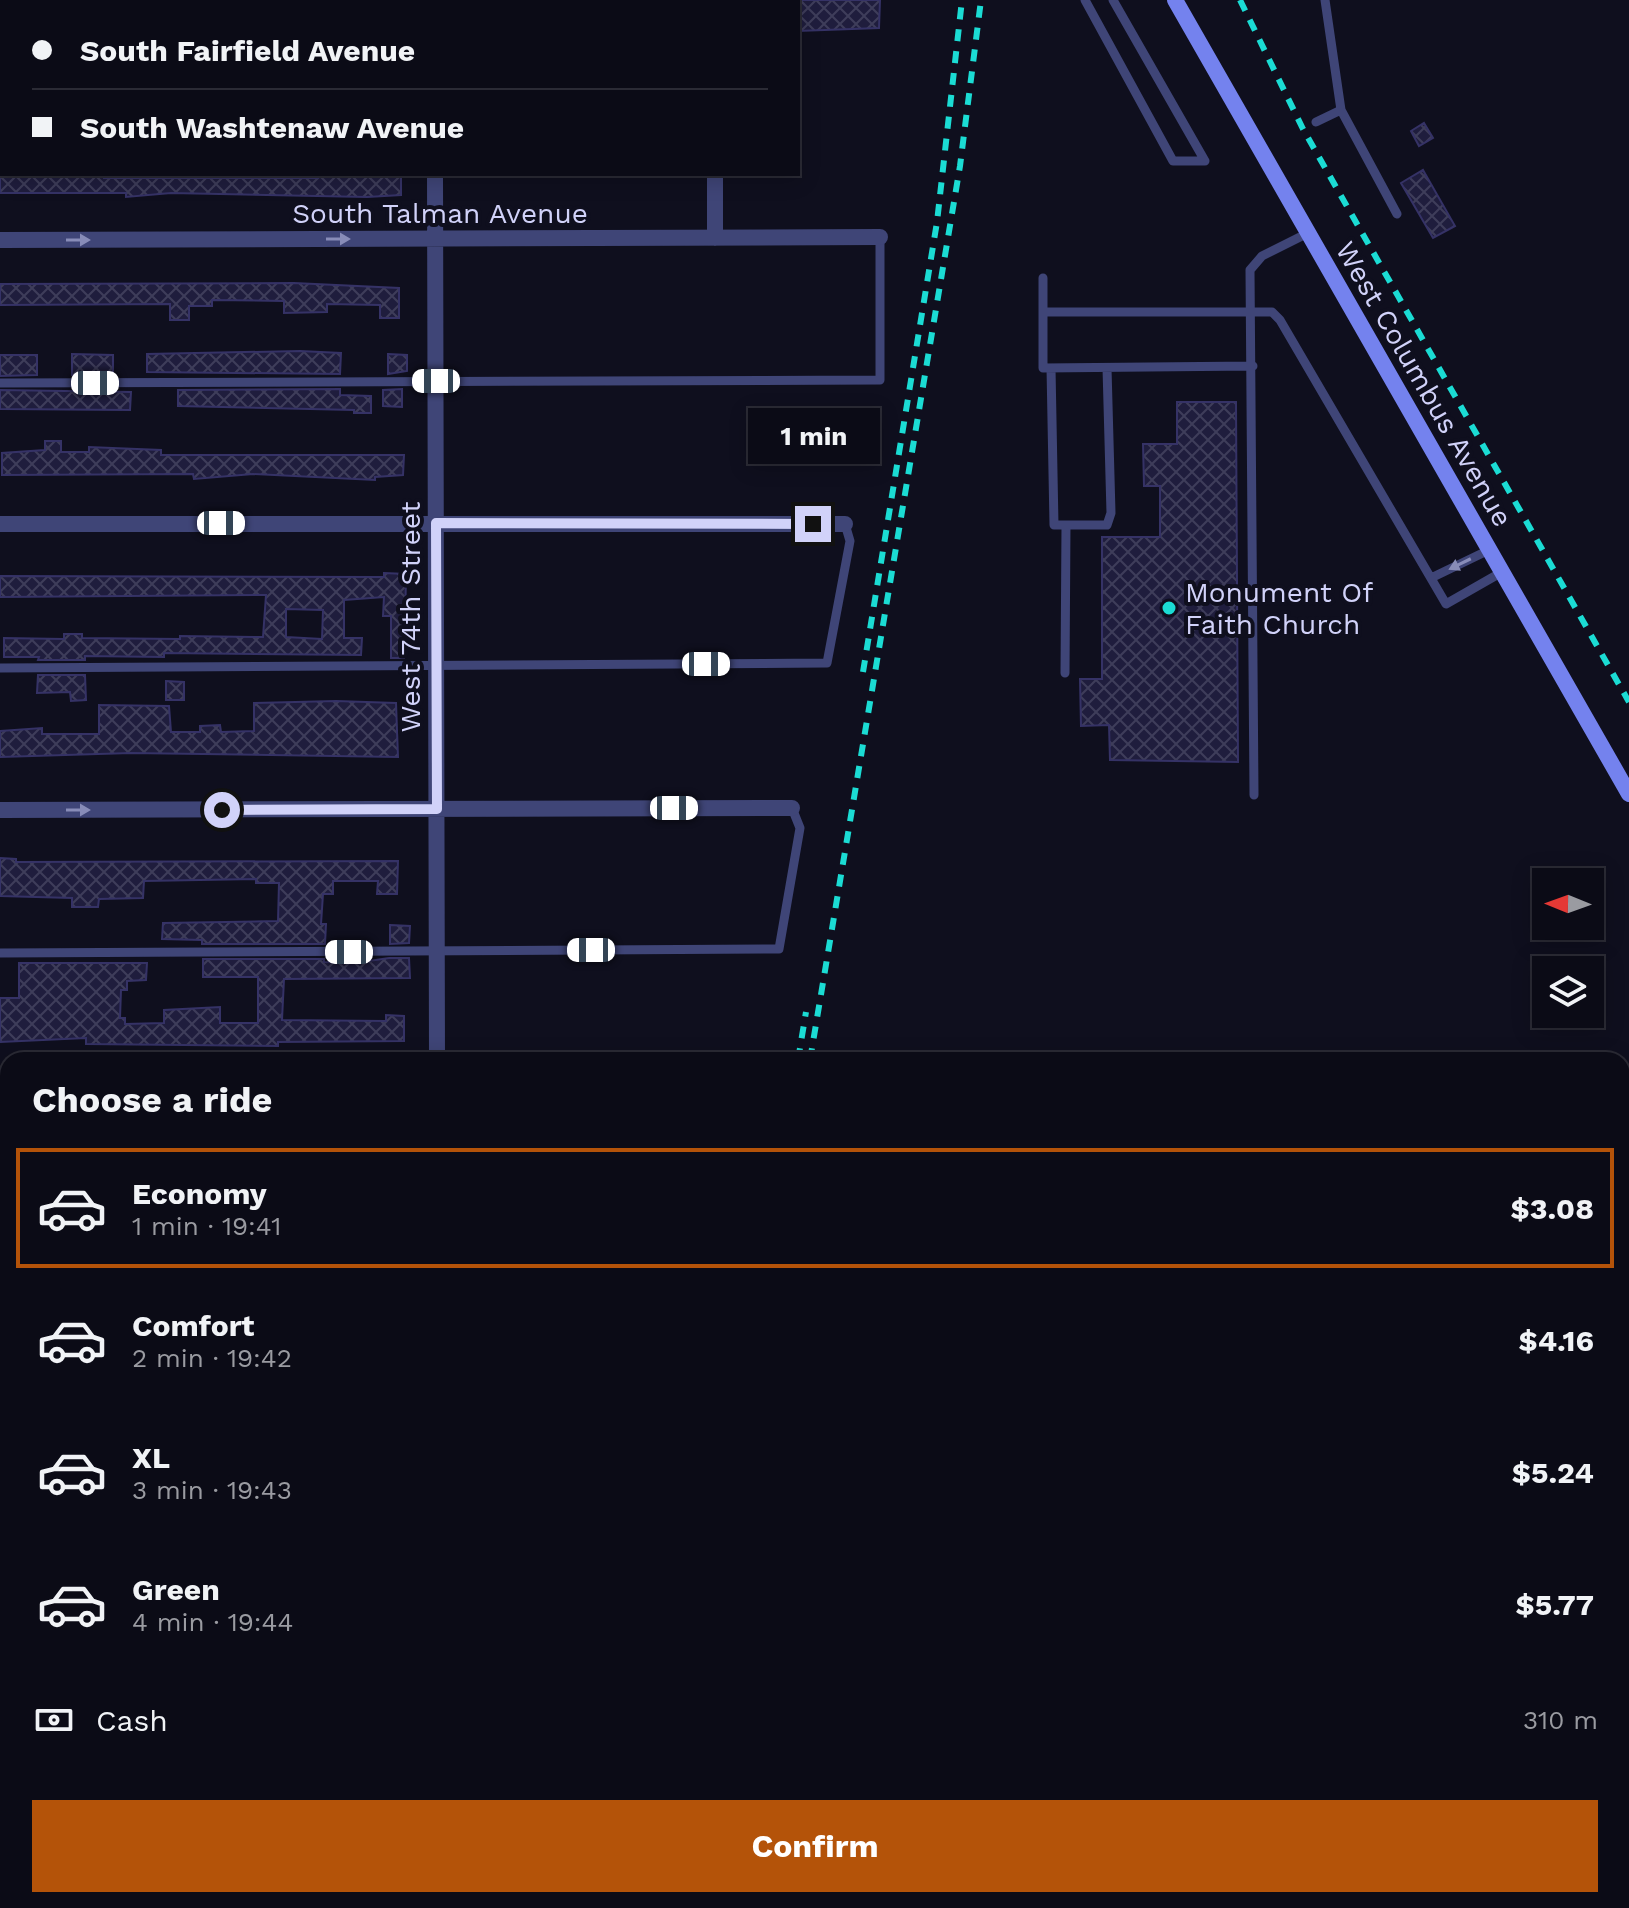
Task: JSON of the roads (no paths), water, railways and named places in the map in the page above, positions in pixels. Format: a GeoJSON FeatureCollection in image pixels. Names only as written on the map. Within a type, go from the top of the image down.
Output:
{"type":"FeatureCollection","features":[{"type":"Feature","properties":{"kind":"main road","name":"West Columbus Avenue"},"geometry":{"type":"LineString","coordinates":[[1175,0],[1629,794]]}},
{"type":"Feature","properties":{"kind":"street","name":"West 74th Street"},"geometry":{"type":"LineString","coordinates":[[435,176],[437,1052]]}},
{"type":"Feature","properties":{"kind":"street"},"geometry":{"type":"LineString","coordinates":[[715,176],[715,238]]}},
{"type":"Feature","properties":{"kind":"street","name":"South Talman Avenue"},"geometry":{"type":"LineString","coordinates":[[0,240],[880,237]]}},
{"type":"Feature","properties":{"kind":"street"},"geometry":{"type":"LineString","coordinates":[[0,524],[845,524]]}},
{"type":"Feature","properties":{"kind":"street"},"geometry":{"type":"LineString","coordinates":[[0,810],[792,808]]}},
{"type":"Feature","properties":{"kind":"lane"},"geometry":{"type":"LineString","coordinates":[[1085,0],[1173,161],[1205,161],[1113,0]]}},
{"type":"Feature","properties":{"kind":"lane"},"geometry":{"type":"LineString","coordinates":[[1325,0],[1341,110],[1397,214]]}},
{"type":"Feature","properties":{"kind":"lane"},"geometry":{"type":"LineString","coordinates":[[1316,122],[1341,110]]}},
{"type":"Feature","properties":{"kind":"lane"},"geometry":{"type":"LineString","coordinates":[[1254,795],[1253,313],[1250,270],[1262,256],[1308,233]]}},
{"type":"Feature","properties":{"kind":"lane"},"geometry":{"type":"LineString","coordinates":[[0,383],[880,380],[880,237]]}},
{"type":"Feature","properties":{"kind":"lane"},"geometry":{"type":"LineString","coordinates":[[1043,278],[1043,368],[1253,366]]}},
{"type":"Feature","properties":{"kind":"lane"},"geometry":{"type":"LineString","coordinates":[[1043,312],[1272,312],[1280,320],[1446,604],[1502,572]]}},
{"type":"Feature","properties":{"kind":"lane"},"geometry":{"type":"LineString","coordinates":[[1051,368],[1054,525],[1107,525],[1111,513],[1107,368]]}},
{"type":"Feature","properties":{"kind":"lane"},"geometry":{"type":"LineString","coordinates":[[0,668],[827,663],[850,541],[845,524]]}},
{"type":"Feature","properties":{"kind":"lane"},"geometry":{"type":"LineString","coordinates":[[1065,673],[1066,525]]}},
{"type":"Feature","properties":{"kind":"lane"},"geometry":{"type":"LineString","coordinates":[[1431,578],[1489,550]]}},
{"type":"Feature","properties":{"kind":"lane"},"geometry":{"type":"LineString","coordinates":[[0,953],[779,949],[800,828],[792,808]]}},
{"type":"Feature","properties":{"kind":"railway"},"geometry":{"type":"LineString","coordinates":[[863,672],[937,222],[962,0]]}},
{"type":"Feature","properties":{"kind":"railway"},"geometry":{"type":"LineString","coordinates":[[811,1052],[960,166],[981,0]]}},
{"type":"Feature","properties":{"kind":"railway"},"geometry":{"type":"LineString","coordinates":[[1240,0],[1303,129],[1629,702]]}},
{"type":"Feature","properties":{"kind":"railway"},"geometry":{"type":"LineString","coordinates":[[799,1052],[806,1012]]}},
{"type":"Feature","properties":{"kind":"place","name":"Monument Of Faith Church"},"geometry":{"type":"Point","coordinates":[1169,608]}}]}
